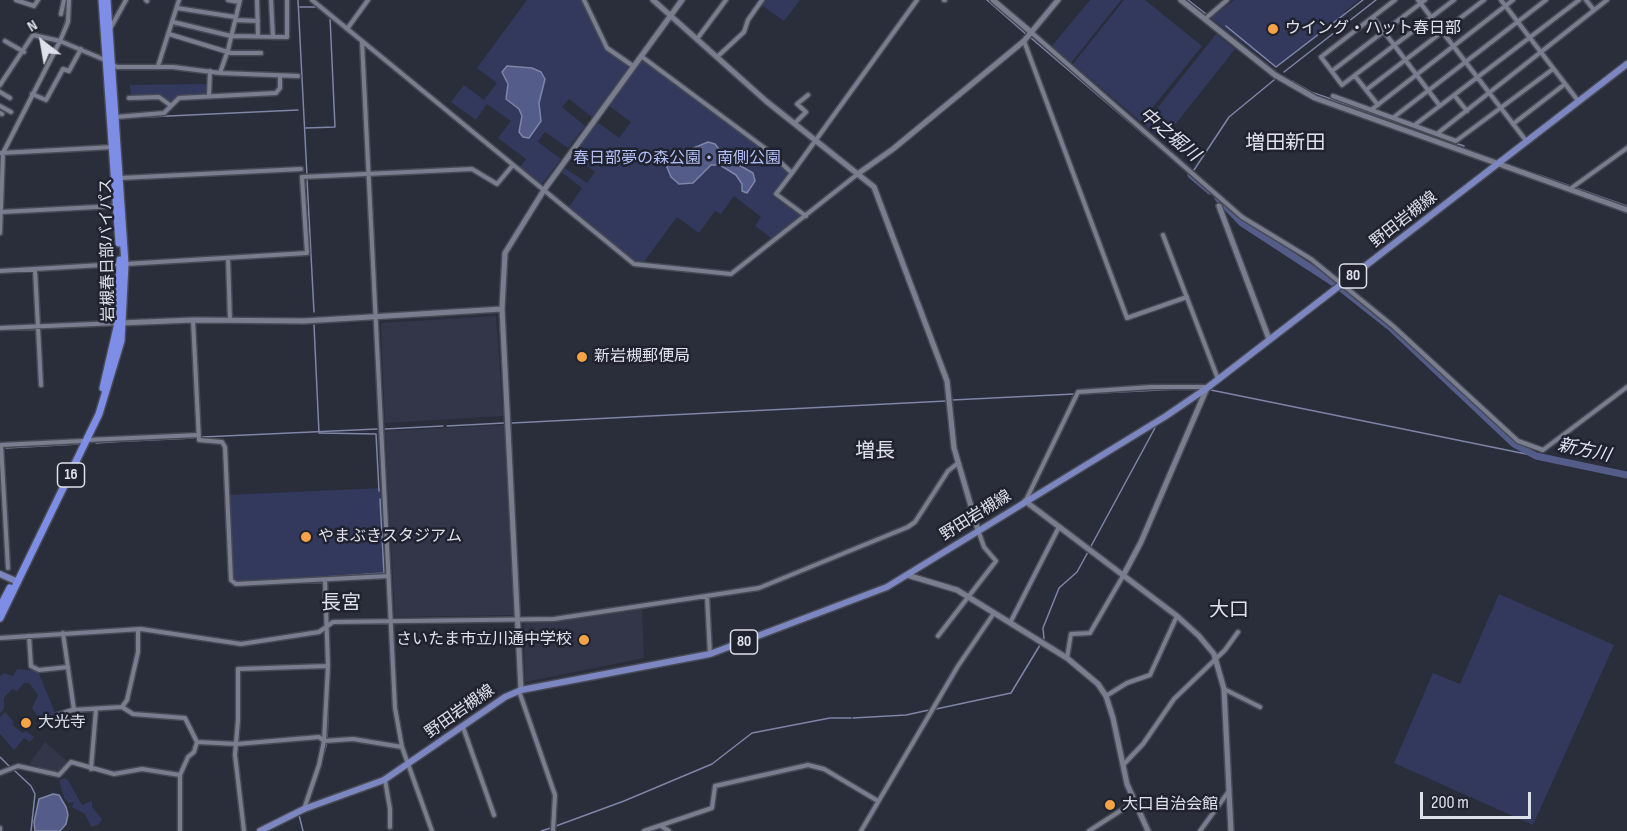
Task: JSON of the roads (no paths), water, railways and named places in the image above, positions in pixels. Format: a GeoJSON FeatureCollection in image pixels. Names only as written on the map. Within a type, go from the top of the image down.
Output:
{"type":"FeatureCollection","features":[{"type":"Feature","properties":{"kind":"highway","name":"岩槻春日部バイパス"},"geometry":{"type":"LineString","coordinates":[[0,618],[85,441],[103,390],[121,323],[121,178],[102,0]]}},
{"type":"Feature","properties":{"kind":"highway","name":"岩槻春日部バイパス"},"geometry":{"type":"LineString","coordinates":[[107,0],[110,29],[113,147],[122,264]]}},
{"type":"Feature","properties":{"kind":"highway","name":"岩槻春日部バイパス"},"geometry":{"type":"LineString","coordinates":[[0,608],[16,581]]}},
{"type":"Feature","properties":{"kind":"main road","name":"野田岩槻線"},"geometry":{"type":"LineString","coordinates":[[260,831],[304,808],[385,780],[505,697],[520,691],[710,654],[876,592],[907,575],[1206,388],[1580,103],[1627,64]]}},
{"type":"Feature","properties":{"kind":"main road"},"geometry":{"type":"LineString","coordinates":[[0,574],[16,581]]}},
{"type":"Feature","properties":{"kind":"street"},"geometry":{"type":"LineString","coordinates":[[16,0],[34,6],[38,0]]}},
{"type":"Feature","properties":{"kind":"street"},"geometry":{"type":"LineString","coordinates":[[61,14],[64,0]]}},
{"type":"Feature","properties":{"kind":"street"},"geometry":{"type":"LineString","coordinates":[[0,233],[1,153],[60,41],[68,22],[69,0]]}},
{"type":"Feature","properties":{"kind":"street"},"geometry":{"type":"LineString","coordinates":[[110,29],[126,0]]}},
{"type":"Feature","properties":{"kind":"street"},"geometry":{"type":"LineString","coordinates":[[158,66],[179,0]]}},
{"type":"Feature","properties":{"kind":"street"},"geometry":{"type":"LineString","coordinates":[[220,73],[228,50],[239,1],[228,0]]}},
{"type":"Feature","properties":{"kind":"street"},"geometry":{"type":"LineString","coordinates":[[257,0],[258,36]]}},
{"type":"Feature","properties":{"kind":"street"},"geometry":{"type":"LineString","coordinates":[[271,0],[273,36]]}},
{"type":"Feature","properties":{"kind":"street"},"geometry":{"type":"LineString","coordinates":[[173,22],[231,36],[287,37],[286,0]]}},
{"type":"Feature","properties":{"kind":"street"},"geometry":{"type":"LineString","coordinates":[[312,0],[634,264],[716,274],[731,274],[738,270],[859,173],[893,149],[1029,37],[1058,0]]}},
{"type":"Feature","properties":{"kind":"street"},"geometry":{"type":"LineString","coordinates":[[347,29],[368,0]]}},
{"type":"Feature","properties":{"kind":"street"},"geometry":{"type":"LineString","coordinates":[[584,0],[607,48],[633,66]]}},
{"type":"Feature","properties":{"kind":"street"},"geometry":{"type":"LineString","coordinates":[[653,0],[717,57],[874,187],[946,381],[958,462],[984,547],[996,561],[938,636]]}},
{"type":"Feature","properties":{"kind":"street"},"geometry":{"type":"LineString","coordinates":[[553,831],[555,795],[520,691],[502,309],[505,254],[544,190],[681,0]]}},
{"type":"Feature","properties":{"kind":"street"},"geometry":{"type":"LineString","coordinates":[[697,39],[726,0]]}},
{"type":"Feature","properties":{"kind":"street"},"geometry":{"type":"LineString","coordinates":[[717,57],[744,32],[748,20],[762,0]]}},
{"type":"Feature","properties":{"kind":"street"},"geometry":{"type":"LineString","coordinates":[[806,216],[776,194],[917,0]]}},
{"type":"Feature","properties":{"kind":"street"},"geometry":{"type":"LineString","coordinates":[[993,0],[1029,37],[1242,217],[1311,259],[1398,330],[1518,441],[1544,450],[1627,387]]}},
{"type":"Feature","properties":{"kind":"street"},"geometry":{"type":"LineString","coordinates":[[1181,0],[1275,75],[1315,98],[1572,188],[1627,210]]}},
{"type":"Feature","properties":{"kind":"street"},"geometry":{"type":"LineString","coordinates":[[1205,19],[1227,0]]}},
{"type":"Feature","properties":{"kind":"street"},"geometry":{"type":"LineString","coordinates":[[1395,0],[1322,57],[1342,85],[1454,0]]}},
{"type":"Feature","properties":{"kind":"street"},"geometry":{"type":"LineString","coordinates":[[1332,71],[1419,2],[1425,0]]}},
{"type":"Feature","properties":{"kind":"street"},"geometry":{"type":"LineString","coordinates":[[1366,90],[1484,0]]}},
{"type":"Feature","properties":{"kind":"street"},"geometry":{"type":"LineString","coordinates":[[1501,0],[1580,103]]}},
{"type":"Feature","properties":{"kind":"street"},"geometry":{"type":"LineString","coordinates":[[1371,110],[1513,0]]}},
{"type":"Feature","properties":{"kind":"street"},"geometry":{"type":"LineString","coordinates":[[1393,118],[1546,0]]}},
{"type":"Feature","properties":{"kind":"street"},"geometry":{"type":"LineString","coordinates":[[1415,125],[1579,0]]}},
{"type":"Feature","properties":{"kind":"street"},"geometry":{"type":"LineString","coordinates":[[1586,0],[1594,10]]}},
{"type":"Feature","properties":{"kind":"street"},"geometry":{"type":"LineString","coordinates":[[1437,133],[1607,0]]}},
{"type":"Feature","properties":{"kind":"street"},"geometry":{"type":"LineString","coordinates":[[1419,2],[1527,143]]}},
{"type":"Feature","properties":{"kind":"street"},"geometry":{"type":"LineString","coordinates":[[177,8],[258,21]]}},
{"type":"Feature","properties":{"kind":"street"},"geometry":{"type":"LineString","coordinates":[[1373,17],[1440,106]]}},
{"type":"Feature","properties":{"kind":"street"},"geometry":{"type":"LineString","coordinates":[[169,34],[231,52],[261,53]]}},
{"type":"Feature","properties":{"kind":"street"},"geometry":{"type":"LineString","coordinates":[[1,81],[24,52],[33,35],[60,41],[117,67],[158,66],[220,73],[298,76]]}},
{"type":"Feature","properties":{"kind":"street"},"geometry":{"type":"LineString","coordinates":[[1029,37],[1128,318],[1187,297]]}},
{"type":"Feature","properties":{"kind":"street"},"geometry":{"type":"LineString","coordinates":[[4,41],[24,52]]}},
{"type":"Feature","properties":{"kind":"street"},"geometry":{"type":"LineString","coordinates":[[362,42],[395,708],[402,747],[432,831]]}},
{"type":"Feature","properties":{"kind":"street"},"geometry":{"type":"LineString","coordinates":[[32,94],[46,100],[63,69],[69,71],[81,49]]}},
{"type":"Feature","properties":{"kind":"street"},"geometry":{"type":"LineString","coordinates":[[641,56],[766,150],[792,173]]}},
{"type":"Feature","properties":{"kind":"street"},"geometry":{"type":"LineString","coordinates":[[1333,96],[1459,141],[1553,69]]}},
{"type":"Feature","properties":{"kind":"street"},"geometry":{"type":"LineString","coordinates":[[209,96],[210,71]]}},
{"type":"Feature","properties":{"kind":"street"},"geometry":{"type":"LineString","coordinates":[[116,117],[130,114],[164,113],[179,98],[276,93],[280,88],[280,76]]}},
{"type":"Feature","properties":{"kind":"street"},"geometry":{"type":"LineString","coordinates":[[1355,76],[1378,105]]}},
{"type":"Feature","properties":{"kind":"street"},"geometry":{"type":"LineString","coordinates":[[1513,124],[1565,84]]}},
{"type":"Feature","properties":{"kind":"street"},"geometry":{"type":"LineString","coordinates":[[0,92],[10,98]]}},
{"type":"Feature","properties":{"kind":"street"},"geometry":{"type":"LineString","coordinates":[[1454,94],[1467,111]]}},
{"type":"Feature","properties":{"kind":"street"},"geometry":{"type":"LineString","coordinates":[[795,123],[806,112],[797,104],[808,95]]}},
{"type":"Feature","properties":{"kind":"street"},"geometry":{"type":"LineString","coordinates":[[129,98],[159,97],[170,105]]}},
{"type":"Feature","properties":{"kind":"street"},"geometry":{"type":"LineString","coordinates":[[0,106],[11,112]]}},
{"type":"Feature","properties":{"kind":"street"},"geometry":{"type":"LineString","coordinates":[[1,153],[113,147]]}},
{"type":"Feature","properties":{"kind":"street"},"geometry":{"type":"LineString","coordinates":[[1572,188],[1627,148]]}},
{"type":"Feature","properties":{"kind":"street"},"geometry":{"type":"LineString","coordinates":[[0,271],[307,253],[302,177],[472,169],[497,184],[513,165]]}},
{"type":"Feature","properties":{"kind":"street"},"geometry":{"type":"LineString","coordinates":[[121,178],[302,169]]}},
{"type":"Feature","properties":{"kind":"street"},"geometry":{"type":"LineString","coordinates":[[1,212],[117,206]]}},
{"type":"Feature","properties":{"kind":"street"},"geometry":{"type":"LineString","coordinates":[[1219,206],[1269,339]]}},
{"type":"Feature","properties":{"kind":"street"},"geometry":{"type":"LineString","coordinates":[[1163,235],[1218,379]]}},
{"type":"Feature","properties":{"kind":"street"},"geometry":{"type":"LineString","coordinates":[[228,258],[230,321]]}},
{"type":"Feature","properties":{"kind":"street"},"geometry":{"type":"LineString","coordinates":[[35,269],[41,385]]}},
{"type":"Feature","properties":{"kind":"street"},"geometry":{"type":"LineString","coordinates":[[0,328],[194,320],[376,317],[502,309]]}},
{"type":"Feature","properties":{"kind":"street"},"geometry":{"type":"LineString","coordinates":[[194,320],[198,435],[202,442],[222,442],[225,447],[231,580],[236,584],[388,576]]}},
{"type":"Feature","properties":{"kind":"street"},"geometry":{"type":"LineString","coordinates":[[1067,658],[1071,634],[1090,633],[1123,576],[1141,542],[1206,388],[1163,386],[1078,394],[1025,501],[1123,576],[1177,616],[1199,636],[1216,660],[1224,689],[1232,831]]}},
{"type":"Feature","properties":{"kind":"street"},"geometry":{"type":"LineString","coordinates":[[8,568],[0,445],[198,435]]}},
{"type":"Feature","properties":{"kind":"street"},"geometry":{"type":"LineString","coordinates":[[0,638],[138,629],[241,644],[319,632],[333,622],[563,618],[773,584],[908,527],[915,522],[948,471],[958,462]]}},
{"type":"Feature","properties":{"kind":"street"},"geometry":{"type":"LineString","coordinates":[[1010,623],[1059,527]]}},
{"type":"Feature","properties":{"kind":"street"},"geometry":{"type":"LineString","coordinates":[[907,575],[957,590],[1067,658],[1098,684],[1106,696],[1117,734],[1122,765],[1134,802],[1148,831]]}},
{"type":"Feature","properties":{"kind":"street"},"geometry":{"type":"LineString","coordinates":[[304,808],[326,741],[328,666],[325,580]]}},
{"type":"Feature","properties":{"kind":"street"},"geometry":{"type":"LineString","coordinates":[[707,596],[710,654]]}},
{"type":"Feature","properties":{"kind":"street"},"geometry":{"type":"LineString","coordinates":[[861,831],[958,666],[994,613]]}},
{"type":"Feature","properties":{"kind":"street"},"geometry":{"type":"LineString","coordinates":[[1106,696],[1127,683],[1150,675],[1177,616]]}},
{"type":"Feature","properties":{"kind":"street"},"geometry":{"type":"LineString","coordinates":[[123,707],[127,700],[138,652],[138,629]]}},
{"type":"Feature","properties":{"kind":"street"},"geometry":{"type":"LineString","coordinates":[[1122,765],[1143,744],[1174,699],[1216,660],[1238,632]]}},
{"type":"Feature","properties":{"kind":"street"},"geometry":{"type":"LineString","coordinates":[[63,633],[74,710]]}},
{"type":"Feature","properties":{"kind":"street"},"geometry":{"type":"LineString","coordinates":[[29,636],[31,666],[39,670],[68,667]]}},
{"type":"Feature","properties":{"kind":"street"},"geometry":{"type":"LineString","coordinates":[[244,831],[236,766],[238,669],[328,666]]}},
{"type":"Feature","properties":{"kind":"street"},"geometry":{"type":"LineString","coordinates":[[1224,689],[1260,707]]}},
{"type":"Feature","properties":{"kind":"street"},"geometry":{"type":"LineString","coordinates":[[57,715],[74,710],[123,707],[134,714],[185,718],[197,742],[194,752],[188,757],[180,775],[180,831]]}},
{"type":"Feature","properties":{"kind":"street"},"geometry":{"type":"LineString","coordinates":[[91,769],[96,709]]}},
{"type":"Feature","properties":{"kind":"street"},"geometry":{"type":"LineString","coordinates":[[463,727],[494,815]]}},
{"type":"Feature","properties":{"kind":"street"},"geometry":{"type":"LineString","coordinates":[[197,742],[237,744],[319,737],[326,741],[353,739],[402,747]]}},
{"type":"Feature","properties":{"kind":"street"},"geometry":{"type":"LineString","coordinates":[[0,773],[18,766],[59,775],[71,762],[114,774],[142,769],[180,775]]}},
{"type":"Feature","properties":{"kind":"street"},"geometry":{"type":"LineString","coordinates":[[644,831],[712,808],[715,786],[808,765],[824,769],[878,801]]}},
{"type":"Feature","properties":{"kind":"street"},"geometry":{"type":"LineString","coordinates":[[385,780],[390,809],[390,827]]}},
{"type":"Feature","properties":{"kind":"street"},"geometry":{"type":"LineString","coordinates":[[1200,831],[1229,791]]}},
{"type":"Feature","properties":{"kind":"street"},"geometry":{"type":"LineString","coordinates":[[1089,831],[1134,802]]}},
{"type":"Feature","properties":{"kind":"street"},"geometry":{"type":"LineString","coordinates":[[660,826],[669,831]]}},
{"type":"Feature","properties":{"kind":"waterway"},"geometry":{"type":"LineString","coordinates":[[298,0],[307,176]]}},
{"type":"Feature","properties":{"kind":"waterway","name":"中之堀川"},"geometry":{"type":"LineString","coordinates":[[987,0],[1027,35]]}},
{"type":"Feature","properties":{"kind":"waterway"},"geometry":{"type":"LineString","coordinates":[[1188,0],[1206,14]]}},
{"type":"Feature","properties":{"kind":"waterway"},"geometry":{"type":"LineString","coordinates":[[1226,26],[1276,67],[1363,0]]}},
{"type":"Feature","properties":{"kind":"waterway"},"geometry":{"type":"LineString","coordinates":[[1284,72],[1376,0]]}},
{"type":"Feature","properties":{"kind":"waterway"},"geometry":{"type":"LineString","coordinates":[[300,7],[319,7]]}},
{"type":"Feature","properties":{"kind":"waterway"},"geometry":{"type":"LineString","coordinates":[[306,128],[335,127],[330,17]]}},
{"type":"Feature","properties":{"kind":"waterway"},"geometry":{"type":"LineString","coordinates":[[62,31],[66,19]]}},
{"type":"Feature","properties":{"kind":"waterway"},"geometry":{"type":"LineString","coordinates":[[338,24],[343,28]]}},
{"type":"Feature","properties":{"kind":"waterway","name":"中之堀川"},"geometry":{"type":"LineString","coordinates":[[1031,38],[1191,175]]}},
{"type":"Feature","properties":{"kind":"waterway"},"geometry":{"type":"LineString","coordinates":[[12,130],[58,41]]}},
{"type":"Feature","properties":{"kind":"waterway"},"geometry":{"type":"LineString","coordinates":[[1194,170],[1229,117],[1274,80]]}},
{"type":"Feature","properties":{"kind":"waterway"},"geometry":{"type":"LineString","coordinates":[[1292,81],[1311,92],[1437,136]]}},
{"type":"Feature","properties":{"kind":"waterway"},"geometry":{"type":"LineString","coordinates":[[125,118],[298,110]]}},
{"type":"Feature","properties":{"kind":"waterway"},"geometry":{"type":"LineString","coordinates":[[1455,143],[1464,146]]}},
{"type":"Feature","properties":{"kind":"waterway","name":"中之堀川"},"geometry":{"type":"LineString","coordinates":[[1191,175],[1210,191]]}},
{"type":"Feature","properties":{"kind":"waterway"},"geometry":{"type":"LineString","coordinates":[[1539,175],[1627,206]]}},
{"type":"Feature","properties":{"kind":"waterway"},"geometry":{"type":"LineString","coordinates":[[307,179],[314,312]]}},
{"type":"Feature","properties":{"kind":"waterway","name":"中之堀川"},"geometry":{"type":"LineString","coordinates":[[1218,198],[1242,223],[1337,285]]}},
{"type":"Feature","properties":{"kind":"waterway","name":"中之堀川"},"geometry":{"type":"LineString","coordinates":[[1342,289],[1390,327],[1514,444],[1536,456],[1627,475]]}},
{"type":"Feature","properties":{"kind":"waterway"},"geometry":{"type":"LineString","coordinates":[[314,325],[319,433],[376,434],[379,491]]}},
{"type":"Feature","properties":{"kind":"waterway"},"geometry":{"type":"LineString","coordinates":[[1079,394],[1179,389]]}},
{"type":"Feature","properties":{"kind":"waterway"},"geometry":{"type":"LineString","coordinates":[[1211,390],[1536,456]]}},
{"type":"Feature","properties":{"kind":"waterway"},"geometry":{"type":"LineString","coordinates":[[952,400],[1074,394]]}},
{"type":"Feature","properties":{"kind":"waterway"},"geometry":{"type":"LineString","coordinates":[[1192,402],[1201,396]]}},
{"type":"Feature","properties":{"kind":"waterway"},"geometry":{"type":"LineString","coordinates":[[512,423],[946,401]]}},
{"type":"Feature","properties":{"kind":"waterway"},"geometry":{"type":"LineString","coordinates":[[447,426],[504,423]]}},
{"type":"Feature","properties":{"kind":"waterway"},"geometry":{"type":"LineString","coordinates":[[385,429],[443,426]]}},
{"type":"Feature","properties":{"kind":"waterway"},"geometry":{"type":"LineString","coordinates":[[1090,548],[1156,426]]}},
{"type":"Feature","properties":{"kind":"waterway"},"geometry":{"type":"LineString","coordinates":[[202,437],[377,429]]}},
{"type":"Feature","properties":{"kind":"waterway"},"geometry":{"type":"LineString","coordinates":[[129,441],[193,438]]}},
{"type":"Feature","properties":{"kind":"waterway"},"geometry":{"type":"LineString","coordinates":[[96,443],[127,441]]}},
{"type":"Feature","properties":{"kind":"waterway"},"geometry":{"type":"LineString","coordinates":[[6,448],[79,444]]}},
{"type":"Feature","properties":{"kind":"waterway"},"geometry":{"type":"LineString","coordinates":[[327,577],[384,573],[380,499]]}},
{"type":"Feature","properties":{"kind":"waterway"},"geometry":{"type":"LineString","coordinates":[[1044,639],[1043,628],[1059,588],[1077,572],[1088,552]]}},
{"type":"Feature","properties":{"kind":"waterway"},"geometry":{"type":"LineString","coordinates":[[327,582],[328,620]]}},
{"type":"Feature","properties":{"kind":"waterway"},"geometry":{"type":"LineString","coordinates":[[936,709],[1011,693],[1040,645]]}},
{"type":"Feature","properties":{"kind":"waterway"},"geometry":{"type":"LineString","coordinates":[[315,782],[327,743],[329,681]]}},
{"type":"Feature","properties":{"kind":"waterway"},"geometry":{"type":"LineString","coordinates":[[853,718],[906,715],[929,710]]}},
{"type":"Feature","properties":{"kind":"waterway"},"geometry":{"type":"LineString","coordinates":[[556,826],[624,801],[712,764],[752,733],[830,718],[851,718]]}},
{"type":"Feature","properties":{"kind":"waterway"},"geometry":{"type":"LineString","coordinates":[[0,757],[10,767]]}},
{"type":"Feature","properties":{"kind":"waterway"},"geometry":{"type":"LineString","coordinates":[[15,771],[31,786],[35,794],[31,831]]}},
{"type":"Feature","properties":{"kind":"waterway"},"geometry":{"type":"LineString","coordinates":[[299,815],[303,831]]}},
{"type":"Feature","properties":{"kind":"waterway"},"geometry":{"type":"LineString","coordinates":[[541,831],[551,828]]}},
{"type":"Feature","properties":{"kind":"place","name":"ウイング・ハット春日部"},"geometry":{"type":"Point","coordinates":[1273,29]}},
{"type":"Feature","properties":{"kind":"place","name":"新岩槻郵便局"},"geometry":{"type":"Point","coordinates":[582,357]}},
{"type":"Feature","properties":{"kind":"place","name":"やまぶきスタジアム"},"geometry":{"type":"Point","coordinates":[306,537]}},
{"type":"Feature","properties":{"kind":"place","name":"さいたま市立川通中学校"},"geometry":{"type":"Point","coordinates":[584,640]}},
{"type":"Feature","properties":{"kind":"place","name":"大光寺"},"geometry":{"type":"Point","coordinates":[26,723]}},
{"type":"Feature","properties":{"kind":"place","name":"大口自治会館"},"geometry":{"type":"Point","coordinates":[1110,805]}},
{"type":"Feature","properties":{"kind":"district","name":"増田新田"},"geometry":{"type":"Point","coordinates":[1285,144]}},
{"type":"Feature","properties":{"kind":"district","name":"増長"},"geometry":{"type":"Point","coordinates":[875,452]}},
{"type":"Feature","properties":{"kind":"district","name":"長宮"},"geometry":{"type":"Point","coordinates":[341,604]}},
{"type":"Feature","properties":{"kind":"district","name":"大口"},"geometry":{"type":"Point","coordinates":[1229,611]}},
{"type":"Feature","properties":{"kind":"park label","name":"春日部夢の森公園・南側公園"},"geometry":{"type":"Point","coordinates":[677,159]}},
{"type":"Feature","properties":{"kind":"water label","name":"新方川"},"geometry":{"type":"Point","coordinates":[1584,451]}}]}
